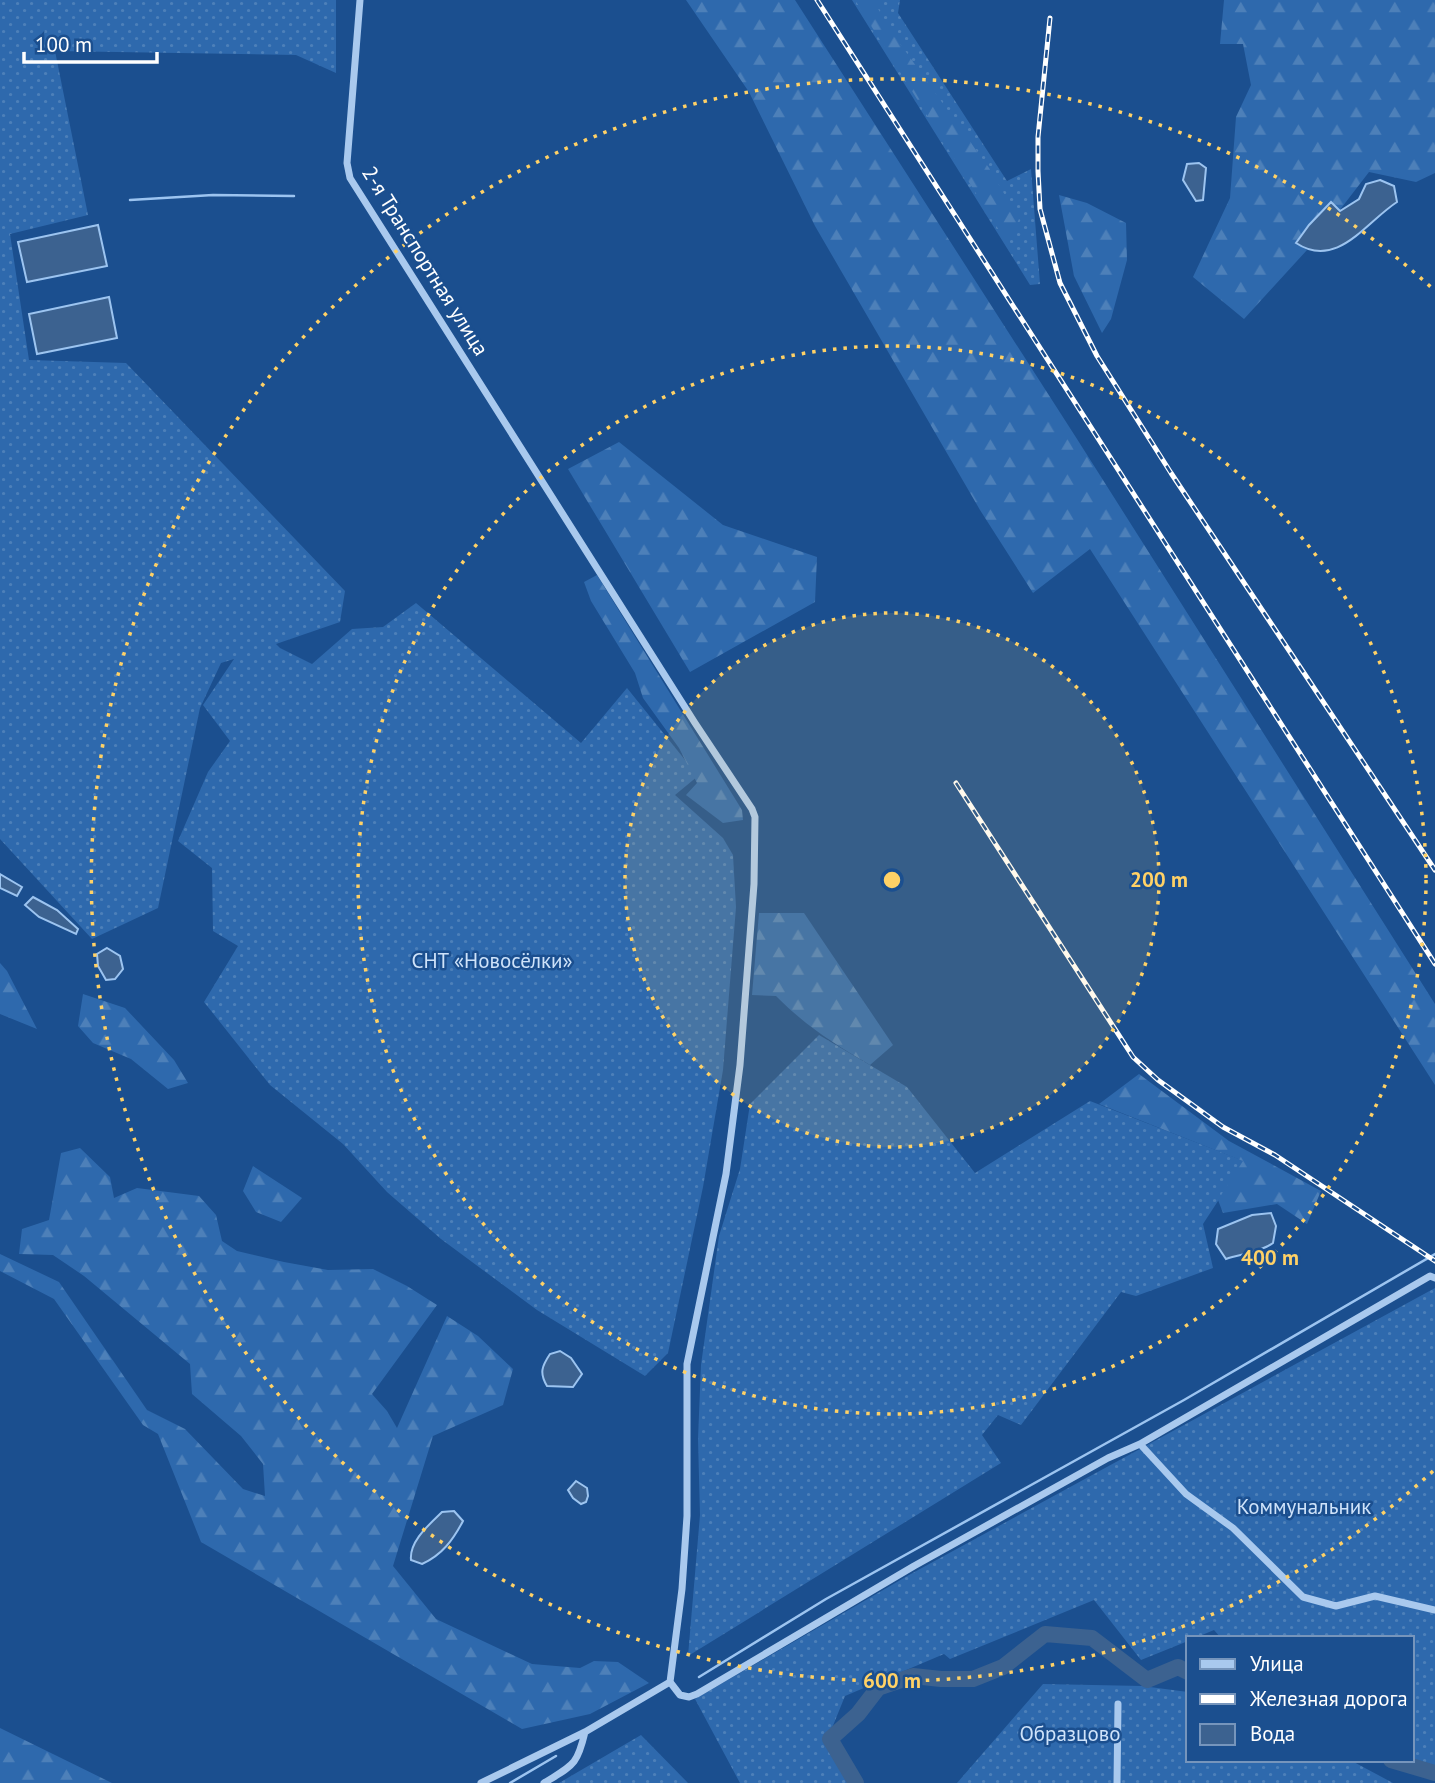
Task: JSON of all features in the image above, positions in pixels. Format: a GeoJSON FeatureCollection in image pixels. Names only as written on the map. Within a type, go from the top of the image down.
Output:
{"type":"FeatureCollection","features":[{"type":"Feature","properties":{"kind":"street","name":"2-я Транспортная улица"},"geometry":{"type":"LineString","coordinates":[[360,0],[348,172],[755,817],[754,884],[739,1076],[726,1174],[687,1364],[687,1516],[682,1589],[670,1682]]}},
{"type":"Feature","properties":{"kind":"street"},"geometry":{"type":"LineString","coordinates":[[481,1783],[585,1732],[670,1682],[680,1695],[689,1697],[697,1694],[914,1566],[1108,1458],[1140,1444],[1430,1276],[1435,1278]]}},
{"type":"Feature","properties":{"kind":"street"},"geometry":{"type":"LineString","coordinates":[[1140,1444],[1186,1494],[1233,1528],[1303,1597],[1336,1606],[1376,1597],[1435,1610]]}},
{"type":"Feature","properties":{"kind":"street"},"geometry":{"type":"LineString","coordinates":[[1117,1783],[1118,1704]]}},
{"type":"Feature","properties":{"kind":"street"},"geometry":{"type":"LineString","coordinates":[[544,1783],[573,1765],[585,1732]]}},
{"type":"Feature","properties":{"kind":"green space","name":"СНТ «Новосёлки»"},"geometry":{"type":"Polygon","coordinates":[[[0,0],[336,0],[336,73],[296,55],[55,51],[88,215],[10,234],[29,360],[126,363],[345,591],[340,622],[276,644],[280,648],[312,664],[352,629],[383,627],[416,603],[581,743],[627,688],[698,776],[675,795],[723,838],[733,855],[736,907],[723,1070],[703,1187],[668,1353],[645,1376],[537,1310],[441,1239],[387,1192],[343,1144],[270,1085],[204,1002],[238,946],[213,931],[212,868],[178,841],[208,772],[230,741],[203,705],[234,659],[221,663],[200,708],[158,908],[92,939],[0,839],[0,0]]]}},
{"type":"Feature","properties":{"kind":"green space"},"geometry":{"type":"Polygon","coordinates":[[[686,0],[795,0],[1435,1004],[1435,1085],[1090,549],[1033,593],[980,510],[815,226],[749,92],[686,0]]]}},
{"type":"Feature","properties":{"kind":"green space"},"geometry":{"type":"Polygon","coordinates":[[[852,0],[900,0],[898,13],[1007,181],[1031,169],[1040,284],[1030,285],[852,0]]]}},
{"type":"Feature","properties":{"kind":"green space"},"geometry":{"type":"Polygon","coordinates":[[[855,0],[873,0],[891,31],[989,168],[1019,219],[1007,243],[855,0]]]}},
{"type":"Feature","properties":{"kind":"green space"},"geometry":{"type":"Polygon","coordinates":[[[1224,0],[1435,0],[1435,173],[1416,182],[1369,172],[1339,211],[1331,203],[1297,243],[1307,250],[1244,319],[1193,277],[1230,198],[1236,117],[1251,85],[1243,44],[1220,44],[1224,0]]]}},
{"type":"Feature","properties":{"kind":"green space"},"geometry":{"type":"Polygon","coordinates":[[[1059,195],[1087,203],[1126,223],[1127,260],[1111,319],[1102,333],[1074,276],[1059,195]]]}},
{"type":"Feature","properties":{"kind":"green space"},"geometry":{"type":"Polygon","coordinates":[[[619,442],[723,525],[817,557],[815,602],[690,672],[568,469],[619,442]]]}},
{"type":"Feature","properties":{"kind":"green space"},"geometry":{"type":"Polygon","coordinates":[[[597,575],[742,810],[743,820],[723,823],[686,795],[697,783],[679,748],[643,698],[635,673],[591,601],[584,582],[597,575]]]}},
{"type":"Feature","properties":{"kind":"green space"},"geometry":{"type":"Polygon","coordinates":[[[759,913],[804,913],[893,1045],[870,1065],[821,1034],[776,996],[752,995],[759,913]]]}},
{"type":"Feature","properties":{"kind":"green space"},"geometry":{"type":"Polygon","coordinates":[[[0,963],[7,971],[37,1029],[0,1014],[0,963]]]}},
{"type":"Feature","properties":{"kind":"green space"},"geometry":{"type":"Polygon","coordinates":[[[83,994],[125,1008],[174,1060],[188,1083],[168,1089],[131,1059],[93,1043],[78,1026],[83,994]]]}},
{"type":"Feature","properties":{"kind":"green space"},"geometry":{"type":"Polygon","coordinates":[[[819,1035],[907,1087],[975,1173],[1090,1101],[1244,1161],[1203,1224],[1213,1268],[1136,1296],[1121,1292],[1021,1425],[998,1415],[982,1435],[1001,1463],[688,1656],[700,1515],[698,1439],[701,1365],[719,1236],[740,1169],[750,1104],[819,1035]]]}},
{"type":"Feature","properties":{"kind":"green space"},"geometry":{"type":"Polygon","coordinates":[[[1139,1074],[1229,1141],[1321,1191],[1307,1224],[1277,1204],[1223,1213],[1218,1200],[1243,1161],[1099,1104],[1139,1074]]]}},
{"type":"Feature","properties":{"kind":"green space"},"geometry":{"type":"Polygon","coordinates":[[[80,1148],[110,1177],[114,1198],[137,1188],[199,1196],[216,1215],[222,1241],[237,1251],[328,1270],[373,1269],[437,1305],[372,1394],[397,1428],[447,1316],[478,1336],[513,1369],[503,1405],[433,1436],[393,1566],[436,1619],[532,1664],[580,1668],[594,1661],[618,1662],[649,1683],[590,1714],[522,1729],[201,1542],[158,1434],[143,1425],[54,1299],[0,1271],[0,1254],[59,1282],[147,1410],[185,1429],[243,1489],[265,1496],[263,1464],[241,1436],[192,1394],[190,1364],[84,1276],[53,1255],[19,1254],[22,1229],[49,1220],[61,1153],[80,1148]]]}},
{"type":"Feature","properties":{"kind":"green space"},"geometry":{"type":"Polygon","coordinates":[[[253,1166],[302,1198],[281,1222],[256,1212],[243,1191],[253,1166]]]}},
{"type":"Feature","properties":{"kind":"green space","name":"Коммунальник"},"geometry":{"type":"Polygon","coordinates":[[[1435,1288],[1435,1771],[1407,1762],[1414,1762],[1414,1636],[1219,1636],[1214,1630],[1200,1636],[1186,1636],[1186,1642],[1141,1660],[1094,1600],[950,1659],[944,1654],[845,1696],[830,1733],[857,1783],[740,1783],[695,1699],[909,1575],[1435,1288]]]}},
{"type":"Feature","properties":{"kind":"green space","name":"Образцово"},"geometry":{"type":"Polygon","coordinates":[[[1043,1684],[1142,1686],[1186,1692],[1186,1762],[1354,1762],[1393,1783],[957,1783],[1043,1684]]]}},
{"type":"Feature","properties":{"kind":"green space"},"geometry":{"type":"Polygon","coordinates":[[[0,1728],[112,1783],[0,1783],[0,1728]]]}},
{"type":"Feature","properties":{"kind":"green space"},"geometry":{"type":"Polygon","coordinates":[[[641,1735],[688,1783],[559,1783],[641,1735]]]}},
{"type":"Feature","properties":{"kind":"water"},"geometry":{"type":"Polygon","coordinates":[[[1199,163],[1206,168],[1203,200],[1196,201],[1183,180],[1187,164],[1199,163]]]}},
{"type":"Feature","properties":{"kind":"water"},"geometry":{"type":"Polygon","coordinates":[[[1380,180],[1394,186],[1397,202],[1350,240],[1325,251],[1311,250],[1296,243],[1331,202],[1340,211],[1359,199],[1366,184],[1380,180]]]}},
{"type":"Feature","properties":{"kind":"water"},"geometry":{"type":"Polygon","coordinates":[[[98,225],[107,266],[27,282],[18,242],[98,225]]]}},
{"type":"Feature","properties":{"kind":"water"},"geometry":{"type":"Polygon","coordinates":[[[109,297],[117,338],[37,354],[29,314],[109,297]]]}},
{"type":"Feature","properties":{"kind":"water"},"geometry":{"type":"Polygon","coordinates":[[[0,874],[22,887],[17,896],[0,888],[0,874]]]}},
{"type":"Feature","properties":{"kind":"water"},"geometry":{"type":"Polygon","coordinates":[[[33,897],[57,910],[78,929],[76,934],[39,917],[25,905],[33,897]]]}},
{"type":"Feature","properties":{"kind":"water"},"geometry":{"type":"Polygon","coordinates":[[[107,948],[120,956],[123,969],[115,979],[106,980],[98,966],[97,954],[107,948]]]}},
{"type":"Feature","properties":{"kind":"water"},"geometry":{"type":"Polygon","coordinates":[[[1271,1213],[1276,1226],[1273,1243],[1257,1251],[1226,1259],[1216,1244],[1218,1229],[1252,1215],[1271,1213]]]}},
{"type":"Feature","properties":{"kind":"water"},"geometry":{"type":"Polygon","coordinates":[[[560,1351],[571,1358],[582,1374],[573,1387],[547,1386],[543,1377],[543,1366],[550,1354],[560,1351]]]}},
{"type":"Feature","properties":{"kind":"water"},"geometry":{"type":"Polygon","coordinates":[[[576,1481],[587,1488],[586,1502],[581,1504],[568,1490],[576,1481]]]}},
{"type":"Feature","properties":{"kind":"water"},"geometry":{"type":"Polygon","coordinates":[[[454,1511],[463,1521],[446,1546],[422,1564],[411,1560],[413,1546],[426,1527],[442,1512],[454,1511]]]}},
{"type":"Feature","properties":{"kind":"waterway"},"geometry":{"type":"LineString","coordinates":[[130,200],[213,195],[294,196]]}},
{"type":"Feature","properties":{"kind":"waterway"},"geometry":{"type":"LineString","coordinates":[[699,1677],[826,1599],[1184,1400],[1435,1254]]}},
{"type":"Feature","properties":{"kind":"waterway"},"geometry":{"type":"LineString","coordinates":[[856,1783],[830,1739],[858,1714],[878,1688],[913,1676],[973,1679],[1003,1667],[1045,1634],[1092,1638],[1147,1680],[1178,1667],[1186,1671]]}},
{"type":"Feature","properties":{"kind":"waterway"},"geometry":{"type":"LineString","coordinates":[[510,1783],[556,1756]]}},
{"type":"Feature","properties":{"kind":"waterway"},"geometry":{"type":"LineString","coordinates":[[1398,1762],[1435,1773]]}},
{"type":"Feature","properties":{"kind":"railway"},"geometry":{"type":"LineString","coordinates":[[817,0],[1435,964]]}},
{"type":"Feature","properties":{"kind":"railway"},"geometry":{"type":"LineString","coordinates":[[1050,18],[1038,137],[1038,171],[1040,209],[1060,283],[1097,356],[1171,473],[1435,870]]}},
{"type":"Feature","properties":{"kind":"railway"},"geometry":{"type":"LineString","coordinates":[[956,783],[1133,1057],[1158,1080],[1223,1127],[1275,1155],[1435,1261]]}}]}
